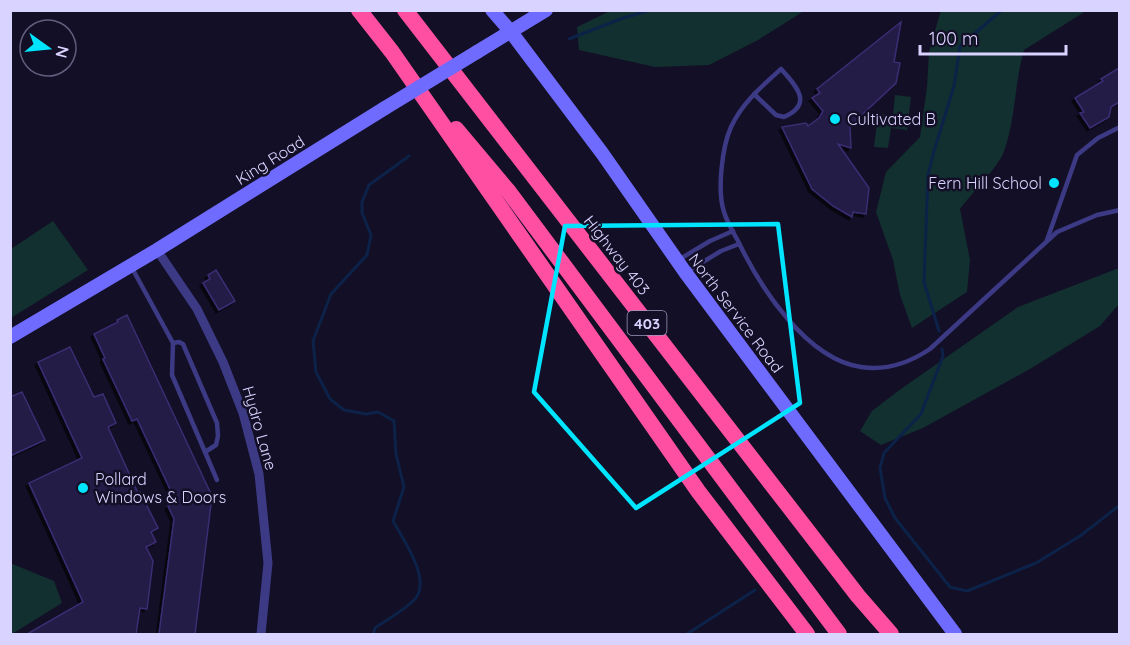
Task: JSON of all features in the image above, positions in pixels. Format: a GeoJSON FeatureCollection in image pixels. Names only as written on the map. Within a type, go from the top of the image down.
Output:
{"type":"FeatureCollection","features":[{"type":"Feature","properties":{"kind":"highway"},"geometry":{"type":"LineString","coordinates":[[359,10],[509,192],[839,634]]}},
{"type":"Feature","properties":{"kind":"highway","name":"Highway 403"},"geometry":{"type":"LineString","coordinates":[[405,10],[858,596],[891,634]]}},
{"type":"Feature","properties":{"kind":"highway"},"geometry":{"type":"LineString","coordinates":[[392,52],[698,491],[807,634]]}},
{"type":"Feature","properties":{"kind":"street","name":"North Service Road"},"geometry":{"type":"LineString","coordinates":[[492,10],[602,153],[681,266],[955,634]]}},
{"type":"Feature","properties":{"kind":"street","name":"King Road"},"geometry":{"type":"LineString","coordinates":[[10,337],[131,266],[546,10]]}},
{"type":"Feature","properties":{"kind":"street","name":"Hydro Lane"},"geometry":{"type":"LineString","coordinates":[[157,250],[197,309],[224,362],[243,413],[259,474],[268,563],[261,634]]}},
{"type":"Feature","properties":{"kind":"lane"},"geometry":{"type":"LineString","coordinates":[[754,94],[776,115],[784,117],[796,110],[800,103],[800,92],[782,69],[754,94],[731,127],[721,168],[724,211],[750,265],[767,292],[799,331],[826,353],[845,363],[862,368],[881,368],[913,360],[930,349],[1057,232],[1097,215],[1119,210]]}},
{"type":"Feature","properties":{"kind":"lane"},"geometry":{"type":"LineString","coordinates":[[1046,243],[1077,155],[1098,138],[1119,127]]}},
{"type":"Feature","properties":{"kind":"lane"},"geometry":{"type":"LineString","coordinates":[[681,266],[710,241],[733,231]]}},
{"type":"Feature","properties":{"kind":"lane"},"geometry":{"type":"LineString","coordinates":[[681,266],[739,244]]}},
{"type":"Feature","properties":{"kind":"lane"},"geometry":{"type":"LineString","coordinates":[[131,266],[172,344],[172,375],[217,480]]}},
{"type":"Feature","properties":{"kind":"lane"},"geometry":{"type":"LineString","coordinates":[[172,344],[179,342],[183,344],[217,423],[216,445],[205,452]]}},
{"type":"Feature","properties":{"kind":"highlighted area"},"geometry":{"type":"Polygon","coordinates":[[[778,224],[800,403],[636,508],[534,392],[565,226],[778,224]]]}},
{"type":"Feature","properties":{"kind":"green space"},"geometry":{"type":"Polygon","coordinates":[[[941,10],[1086,11],[1024,50],[1010,129],[1003,154],[960,209],[970,260],[967,292],[912,328],[900,295],[893,260],[876,212],[886,172],[920,137],[929,52],[941,10]]]}},
{"type":"Feature","properties":{"kind":"green space"},"geometry":{"type":"Polygon","coordinates":[[[610,11],[804,11],[758,40],[709,65],[655,67],[579,50],[577,27],[610,11]]]}},
{"type":"Feature","properties":{"kind":"green space"},"geometry":{"type":"Polygon","coordinates":[[[895,95],[911,97],[907,130],[891,128],[888,148],[874,147],[878,114],[893,115],[895,95]]]}},
{"type":"Feature","properties":{"kind":"green space"},"geometry":{"type":"Polygon","coordinates":[[[53,221],[88,270],[11,318],[11,249],[53,221]]]}},
{"type":"Feature","properties":{"kind":"green space"},"geometry":{"type":"Polygon","coordinates":[[[1119,268],[1119,304],[1100,326],[1030,369],[923,428],[881,445],[860,431],[872,411],[1018,307],[1119,268]]]}},
{"type":"Feature","properties":{"kind":"green space"},"geometry":{"type":"Polygon","coordinates":[[[10,563],[54,581],[62,603],[12,634],[10,563]]]}},
{"type":"Feature","properties":{"kind":"building","name":"Cultivated B"},"geometry":{"type":"Polygon","coordinates":[[[901,22],[894,62],[900,63],[896,83],[850,126],[851,148],[838,144],[869,188],[866,214],[853,212],[852,217],[833,206],[812,189],[782,127],[806,123],[808,126],[819,118],[823,111],[812,98],[820,93],[817,89],[901,22]]]}},
{"type":"Feature","properties":{"kind":"building"},"geometry":{"type":"Polygon","coordinates":[[[1119,68],[1119,102],[1111,107],[1109,117],[1090,128],[1080,113],[1084,112],[1075,98],[1119,68]]]}},
{"type":"Feature","properties":{"kind":"building"},"geometry":{"type":"Polygon","coordinates":[[[216,270],[235,301],[219,310],[203,283],[210,279],[208,275],[216,270]]]}},
{"type":"Feature","properties":{"kind":"building","name":"Pollard Windows & Doors"},"geometry":{"type":"Polygon","coordinates":[[[127,315],[212,496],[195,634],[159,634],[174,519],[168,506],[176,502],[137,419],[132,421],[94,334],[127,315]]]}},
{"type":"Feature","properties":{"kind":"building","name":"Pollard Windows & Doors"},"geometry":{"type":"Polygon","coordinates":[[[70,347],[94,397],[103,394],[116,423],[108,427],[138,493],[140,492],[158,528],[151,532],[156,542],[146,547],[153,561],[147,609],[140,608],[136,634],[27,634],[83,602],[29,483],[82,458],[38,362],[70,347]]]}},
{"type":"Feature","properties":{"kind":"building"},"geometry":{"type":"Polygon","coordinates":[[[22,392],[45,440],[10,456],[10,397],[22,392]]]}},
{"type":"Feature","properties":{"kind":"waterway"},"geometry":{"type":"LineString","coordinates":[[569,39],[651,10]]}},
{"type":"Feature","properties":{"kind":"waterway"},"geometry":{"type":"LineString","coordinates":[[939,331],[924,282],[928,175],[954,86],[960,46],[1002,10]]}},
{"type":"Feature","properties":{"kind":"waterway"},"geometry":{"type":"LineString","coordinates":[[373,634],[375,628],[414,600],[419,592],[420,582],[414,560],[393,521],[404,487],[396,454],[394,421],[378,412],[366,414],[344,410],[330,399],[316,372],[313,341],[331,294],[367,255],[371,235],[362,213],[362,202],[369,185],[409,156]]}},
{"type":"Feature","properties":{"kind":"waterway"},"geometry":{"type":"LineString","coordinates":[[942,349],[943,356],[921,414],[884,453],[880,468],[885,498],[895,518],[950,587],[967,591],[1036,563],[1080,536],[1120,505]]}},
{"type":"Feature","properties":{"kind":"waterway"},"geometry":{"type":"LineString","coordinates":[[687,634],[755,590]]}},
{"type":"Feature","properties":{"kind":"place","name":"Cultivated B"},"geometry":{"type":"Point","coordinates":[835,119]}},
{"type":"Feature","properties":{"kind":"place","name":"Fern Hill School"},"geometry":{"type":"Point","coordinates":[1054,183]}},
{"type":"Feature","properties":{"kind":"place","name":"Pollard Windows & Doors"},"geometry":{"type":"Point","coordinates":[83,488]}}]}
